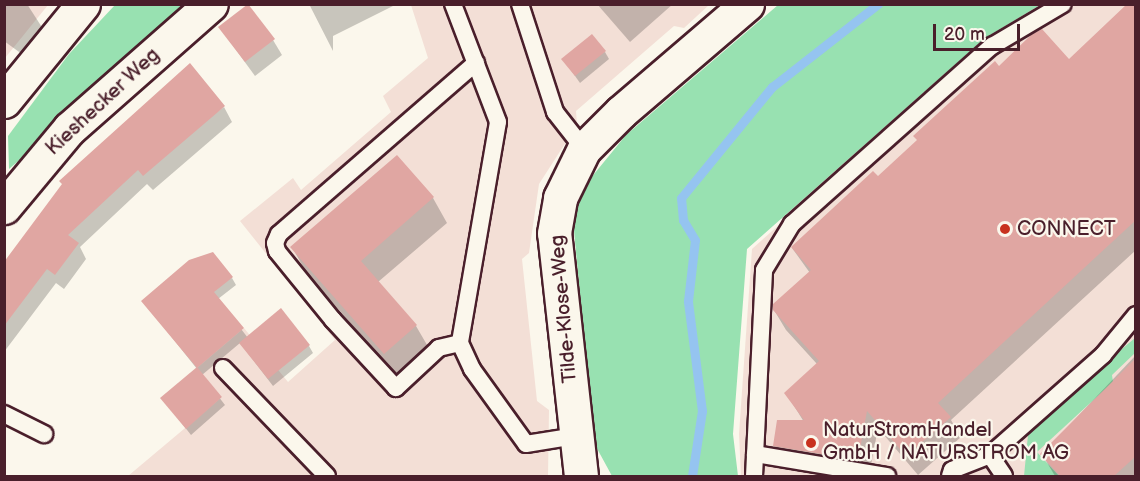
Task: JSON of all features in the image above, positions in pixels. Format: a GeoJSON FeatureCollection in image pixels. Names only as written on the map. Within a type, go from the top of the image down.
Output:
{"type":"FeatureCollection","features":[{"type":"Feature","properties":{"kind":"street"},"geometry":{"type":"LineString","coordinates":[[4,101],[83,4]]}},
{"type":"Feature","properties":{"kind":"street","name":"Kieshecker Weg"},"geometry":{"type":"LineString","coordinates":[[4,207],[69,129],[211,4]]}},
{"type":"Feature","properties":{"kind":"street","name":"Tilde-Klose-Weg"},"geometry":{"type":"LineString","coordinates":[[581,477],[554,234],[560,198],[584,149],[621,112],[747,4]]}},
{"type":"Feature","properties":{"kind":"lane"},"geometry":{"type":"LineString","coordinates":[[453,4],[498,122],[460,343],[472,369],[526,444],[576,436]]}},
{"type":"Feature","properties":{"kind":"lane"},"geometry":{"type":"LineString","coordinates":[[520,4],[555,112],[584,149]]}},
{"type":"Feature","properties":{"kind":"lane"},"geometry":{"type":"LineString","coordinates":[[754,477],[764,270],[792,224],[992,46],[1063,4]]}},
{"type":"Feature","properties":{"kind":"lane"},"geometry":{"type":"LineString","coordinates":[[460,343],[439,348],[396,388],[333,320],[278,251],[275,243],[279,234],[476,63]]}},
{"type":"Feature","properties":{"kind":"lane"},"geometry":{"type":"LineString","coordinates":[[950,477],[952,470],[990,455],[1103,355],[1136,315]]}},
{"type":"Feature","properties":{"kind":"lane"},"geometry":{"type":"LineString","coordinates":[[223,368],[327,477]]}},
{"type":"Feature","properties":{"kind":"lane"},"geometry":{"type":"LineString","coordinates":[[4,414],[44,434]]}},
{"type":"Feature","properties":{"kind":"lane"},"geometry":{"type":"LineString","coordinates":[[755,454],[886,477]]}},
{"type":"Feature","properties":{"kind":"lane"},"geometry":{"type":"LineString","coordinates":[[990,455],[1004,477]]}},
{"type":"Feature","properties":{"kind":"shaded area"},"geometry":{"type":"Polygon","coordinates":[[[4,5],[48,5],[5,58],[4,5]]]}},
{"type":"Feature","properties":{"kind":"shaded area"},"geometry":{"type":"Polygon","coordinates":[[[411,5],[709,5],[684,28],[674,26],[576,111],[577,125],[539,184],[529,253],[522,259],[537,401],[549,410],[548,476],[128,476],[222,397],[197,368],[244,328],[288,382],[335,340],[240,221],[293,178],[301,190],[391,112],[383,96],[428,58],[411,5]]]}},
{"type":"Feature","properties":{"kind":"shaded area"},"geometry":{"type":"Polygon","coordinates":[[[1047,5],[1135,5],[1135,476],[741,476],[739,434],[752,249],[986,41],[1047,5]]]}},
{"type":"Feature","properties":{"kind":"green space"},"geometry":{"type":"Polygon","coordinates":[[[115,5],[199,5],[9,169],[8,136],[69,54],[115,5]]]}},
{"type":"Feature","properties":{"kind":"green space"},"geometry":{"type":"Polygon","coordinates":[[[778,5],[1040,5],[985,38],[747,249],[733,434],[738,476],[612,476],[594,443],[573,220],[581,190],[626,135],[778,5]]]}},
{"type":"Feature","properties":{"kind":"green space"},"geometry":{"type":"Polygon","coordinates":[[[1135,338],[1135,353],[1112,375],[1113,382],[1037,452],[1059,476],[1024,476],[1028,435],[1051,408],[1135,338]]]}},
{"type":"Feature","properties":{"kind":"building"},"geometry":{"type":"Polygon","coordinates":[[[248,4],[275,39],[245,62],[218,27],[248,4]]]}},
{"type":"Feature","properties":{"kind":"building"},"geometry":{"type":"Polygon","coordinates":[[[1127,4],[1136,4],[1136,220],[938,403],[951,417],[906,456],[867,411],[858,460],[773,446],[777,420],[804,420],[784,393],[819,361],[773,310],[773,304],[811,270],[791,247],[873,171],[878,176],[917,140],[913,136],[995,61],[999,66],[1031,35],[1042,29],[1069,59],[1127,4]]]}},
{"type":"Feature","properties":{"kind":"building"},"geometry":{"type":"Polygon","coordinates":[[[592,34],[606,51],[575,76],[561,59],[592,34]]]}},
{"type":"Feature","properties":{"kind":"building"},"geometry":{"type":"Polygon","coordinates":[[[190,63],[225,106],[143,176],[138,170],[68,235],[79,243],[55,275],[47,269],[4,326],[4,262],[62,184],[59,181],[190,63]]]}},
{"type":"Feature","properties":{"kind":"building"},"geometry":{"type":"Polygon","coordinates":[[[397,155],[434,197],[361,261],[417,325],[384,354],[290,247],[397,155]]]}},
{"type":"Feature","properties":{"kind":"building"},"geometry":{"type":"Polygon","coordinates":[[[213,252],[233,277],[214,292],[244,328],[197,368],[141,301],[189,260],[213,252]]]}},
{"type":"Feature","properties":{"kind":"building"},"geometry":{"type":"Polygon","coordinates":[[[281,308],[310,345],[268,379],[239,343],[281,308]]]}},
{"type":"Feature","properties":{"kind":"building"},"geometry":{"type":"Polygon","coordinates":[[[1136,358],[1136,456],[1113,477],[1061,477],[1040,454],[1136,358]]]}},
{"type":"Feature","properties":{"kind":"building"},"geometry":{"type":"Polygon","coordinates":[[[197,367],[222,397],[186,429],[160,398],[197,367]]]}},
{"type":"Feature","properties":{"kind":"waterway"},"geometry":{"type":"LineString","coordinates":[[692,476],[702,411],[688,301],[695,240],[683,220],[681,198],[772,87],[878,4]]}},
{"type":"Feature","properties":{"kind":"place","name":"CONNECT"},"geometry":{"type":"Point","coordinates":[1005,229]}},
{"type":"Feature","properties":{"kind":"place","name":"NaturStromHandel GmbH / NATURSTROM AG"},"geometry":{"type":"Point","coordinates":[811,443]}}]}
